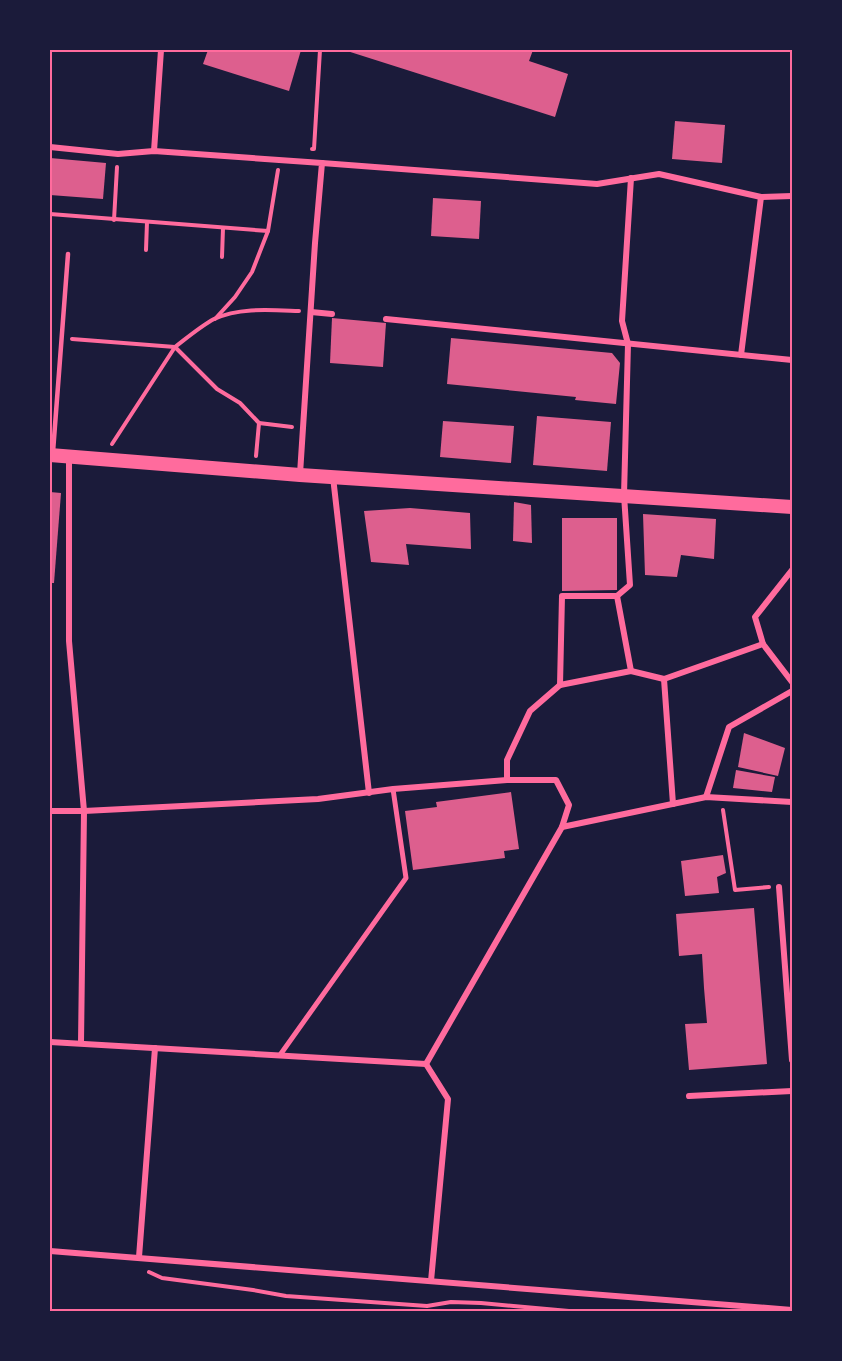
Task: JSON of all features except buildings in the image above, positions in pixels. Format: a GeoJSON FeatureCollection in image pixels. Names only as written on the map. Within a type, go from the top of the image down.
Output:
{"type":"FeatureCollection","features":[{"type":"Feature","properties":{"kind":"main road"},"geometry":{"type":"LineString","coordinates":[[51,455],[300,475],[792,507]]}},
{"type":"Feature","properties":{"kind":"street"},"geometry":{"type":"LineString","coordinates":[[154,151],[161,50]]}},
{"type":"Feature","properties":{"kind":"street"},"geometry":{"type":"LineString","coordinates":[[50,147],[118,154],[154,151],[597,184],[659,174],[761,197],[792,196]]}},
{"type":"Feature","properties":{"kind":"street"},"geometry":{"type":"LineString","coordinates":[[300,475],[322,163]]}},
{"type":"Feature","properties":{"kind":"street"},"geometry":{"type":"LineString","coordinates":[[560,685],[562,596],[617,596],[630,585],[624,495],[628,344],[622,321],[631,178]]}},
{"type":"Feature","properties":{"kind":"street"},"geometry":{"type":"LineString","coordinates":[[741,355],[761,197]]}},
{"type":"Feature","properties":{"kind":"street"},"geometry":{"type":"LineString","coordinates":[[311,312],[332,314]]}},
{"type":"Feature","properties":{"kind":"street"},"geometry":{"type":"LineString","coordinates":[[386,319],[792,360]]}},
{"type":"Feature","properties":{"kind":"street"},"geometry":{"type":"LineString","coordinates":[[69,456],[69,641],[84,811],[81,1043]]}},
{"type":"Feature","properties":{"kind":"street"},"geometry":{"type":"LineString","coordinates":[[333,477],[369,793]]}},
{"type":"Feature","properties":{"kind":"street"},"geometry":{"type":"LineString","coordinates":[[792,570],[755,617],[764,644],[792,682]]}},
{"type":"Feature","properties":{"kind":"street"},"geometry":{"type":"LineString","coordinates":[[617,596],[631,671]]}},
{"type":"Feature","properties":{"kind":"street"},"geometry":{"type":"LineString","coordinates":[[507,780],[507,760],[530,711],[560,685],[631,671],[664,679],[764,644]]}},
{"type":"Feature","properties":{"kind":"street"},"geometry":{"type":"LineString","coordinates":[[664,679],[674,804]]}},
{"type":"Feature","properties":{"kind":"street"},"geometry":{"type":"LineString","coordinates":[[706,797],[729,727],[792,692]]}},
{"type":"Feature","properties":{"kind":"street"},"geometry":{"type":"LineString","coordinates":[[50,811],[318,799],[393,789],[507,780],[556,780],[569,806],[562,826],[426,1064]]}},
{"type":"Feature","properties":{"kind":"street"},"geometry":{"type":"LineString","coordinates":[[280,1055],[406,878],[393,789]]}},
{"type":"Feature","properties":{"kind":"street"},"geometry":{"type":"LineString","coordinates":[[562,826],[706,797],[792,802]]}},
{"type":"Feature","properties":{"kind":"street"},"geometry":{"type":"LineString","coordinates":[[779,887],[792,1060]]}},
{"type":"Feature","properties":{"kind":"street"},"geometry":{"type":"LineString","coordinates":[[50,1042],[426,1064]]}},
{"type":"Feature","properties":{"kind":"street"},"geometry":{"type":"LineString","coordinates":[[139,1257],[155,1048]]}},
{"type":"Feature","properties":{"kind":"street"},"geometry":{"type":"LineString","coordinates":[[426,1064],[447,1099],[431,1281]]}},
{"type":"Feature","properties":{"kind":"street"},"geometry":{"type":"LineString","coordinates":[[688,1096],[792,1091]]}},
{"type":"Feature","properties":{"kind":"street"},"geometry":{"type":"LineString","coordinates":[[50,1251],[792,1310]]}},
{"type":"Feature","properties":{"kind":"lane"},"geometry":{"type":"LineString","coordinates":[[51,455],[68,254]]}},
{"type":"Feature","properties":{"kind":"path"},"geometry":{"type":"LineString","coordinates":[[294,162],[294,147],[314,149],[320,50]]}},
{"type":"Feature","properties":{"kind":"path"},"geometry":{"type":"LineString","coordinates":[[114,220],[117,166]]}},
{"type":"Feature","properties":{"kind":"path"},"geometry":{"type":"LineString","coordinates":[[109,459],[112,440],[176,346],[215,319],[235,297],[252,272],[268,231],[278,177]]}},
{"type":"Feature","properties":{"kind":"path"},"geometry":{"type":"LineString","coordinates":[[50,214],[268,231]]}},
{"type":"Feature","properties":{"kind":"path"},"geometry":{"type":"LineString","coordinates":[[146,250],[147,222]]}},
{"type":"Feature","properties":{"kind":"path"},"geometry":{"type":"LineString","coordinates":[[222,257],[223,228]]}},
{"type":"Feature","properties":{"kind":"path"},"geometry":{"type":"LineString","coordinates":[[215,319],[235,313],[265,310],[311,312]]}},
{"type":"Feature","properties":{"kind":"path"},"geometry":{"type":"LineString","coordinates":[[62,338],[176,346],[217,389],[240,403],[259,423],[254,471]]}},
{"type":"Feature","properties":{"kind":"path"},"geometry":{"type":"LineString","coordinates":[[720,798],[735,890],[779,887]]}},
{"type":"Feature","properties":{"kind":"path"},"geometry":{"type":"LineString","coordinates":[[148,1272],[170,1280],[286,1296],[427,1306],[451,1302],[481,1303],[580,1311]]}}]}
